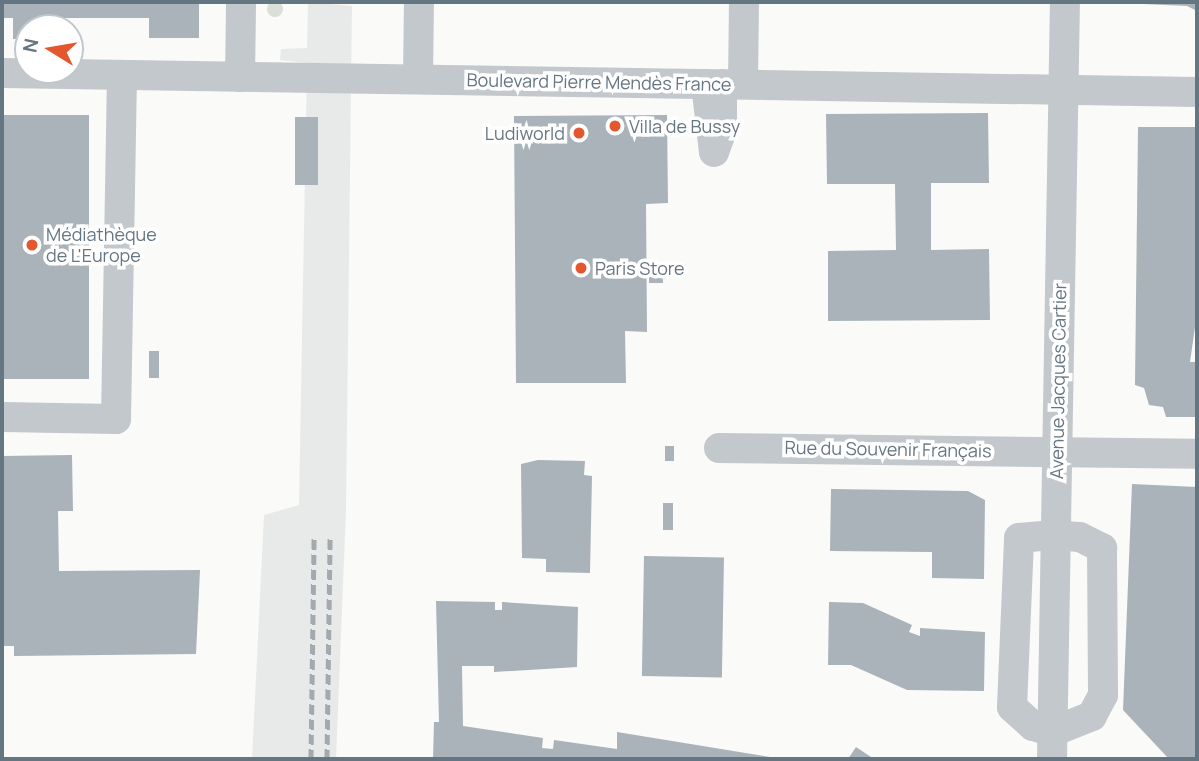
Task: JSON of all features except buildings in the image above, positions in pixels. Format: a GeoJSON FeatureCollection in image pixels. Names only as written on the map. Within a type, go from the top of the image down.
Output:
{"type":"FeatureCollection","features":[{"type":"Feature","properties":{"kind":"street"},"geometry":{"type":"LineString","coordinates":[[240,77],[241,2]]}},
{"type":"Feature","properties":{"kind":"street"},"geometry":{"type":"LineString","coordinates":[[418,79],[419,2]]}},
{"type":"Feature","properties":{"kind":"street"},"geometry":{"type":"LineString","coordinates":[[724,84],[744,2]]}},
{"type":"Feature","properties":{"kind":"street","name":"Avenue Jacques Cartier"},"geometry":{"type":"LineString","coordinates":[[1052,746],[1065,2]]}},
{"type":"Feature","properties":{"kind":"street","name":"Boulevard Pierre Mendès France"},"geometry":{"type":"LineString","coordinates":[[2,73],[1197,92]]}},
{"type":"Feature","properties":{"kind":"street"},"geometry":{"type":"LineString","coordinates":[[2,417],[116,419],[122,75]]}},
{"type":"Feature","properties":{"kind":"street","name":"Rue du Souvenir Français"},"geometry":{"type":"LineString","coordinates":[[719,447],[1197,454]]}},
{"type":"Feature","properties":{"kind":"street"},"geometry":{"type":"LineString","coordinates":[[1055,535],[1080,537],[1102,548],[1102,695],[1092,716],[1052,746],[1012,706],[1019,538],[1055,535]]}},
{"type":"Feature","properties":{"kind":"shaded area"},"geometry":{"type":"Polygon","coordinates":[[[272,1],[278,1],[283,9],[281,15],[272,17],[267,12],[267,6],[272,1]]]}},
{"type":"Feature","properties":{"kind":"shaded area"},"geometry":{"type":"Polygon","coordinates":[[[308,2],[352,6],[346,510],[336,759],[252,759],[264,515],[299,505],[307,63],[280,60],[281,49],[307,48],[308,2]]]}},
{"type":"Feature","properties":{"kind":"railway"},"geometry":{"type":"LineString","coordinates":[[311,759],[314,537]]}},
{"type":"Feature","properties":{"kind":"railway"},"geometry":{"type":"LineString","coordinates":[[327,759],[330,537]]}},
{"type":"Feature","properties":{"kind":"place","name":"Villa de Bussy"},"geometry":{"type":"Point","coordinates":[615,126]}},
{"type":"Feature","properties":{"kind":"place","name":"Ludiworld"},"geometry":{"type":"Point","coordinates":[579,133]}},
{"type":"Feature","properties":{"kind":"place","name":"Médiathèque de L'Europe"},"geometry":{"type":"Point","coordinates":[32,245]}},
{"type":"Feature","properties":{"kind":"place","name":"Paris Store"},"geometry":{"type":"Point","coordinates":[581,268]}}]}
